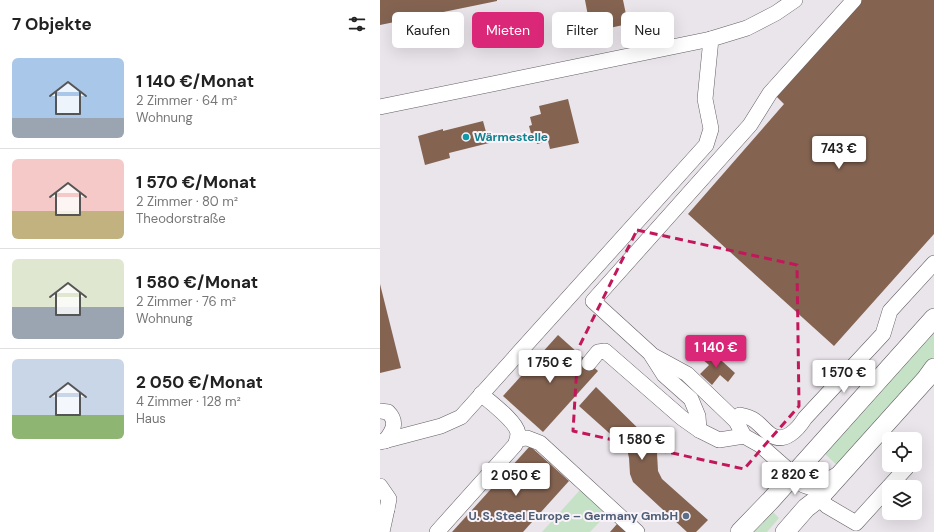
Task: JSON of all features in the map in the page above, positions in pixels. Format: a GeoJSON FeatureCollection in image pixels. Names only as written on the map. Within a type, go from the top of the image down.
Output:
{"type":"FeatureCollection","features":[{"type":"Feature","properties":{"kind":"main road"},"geometry":{"type":"LineString","coordinates":[[740,532],[934,318]]}},
{"type":"Feature","properties":{"kind":"main road"},"geometry":{"type":"LineString","coordinates":[[790,526],[806,508],[815,492],[824,484],[841,474],[926,379],[934,368]]}},
{"type":"Feature","properties":{"kind":"main road"},"geometry":{"type":"LineString","coordinates":[[815,451],[812,463],[815,492]]}},
{"type":"Feature","properties":{"kind":"main road"},"geometry":{"type":"LineString","coordinates":[[794,474],[815,492]]}},
{"type":"Feature","properties":{"kind":"main road"},"geometry":{"type":"LineString","coordinates":[[790,526],[797,488],[794,474]]}},
{"type":"Feature","properties":{"kind":"lane"},"geometry":{"type":"LineString","coordinates":[[380,107],[710,39],[747,28],[776,13],[795,0]]}},
{"type":"Feature","properties":{"kind":"lane"},"geometry":{"type":"LineString","coordinates":[[794,474],[760,445],[744,436],[736,421],[687,374],[650,353],[593,301],[750,125],[770,93],[854,0]]}},
{"type":"Feature","properties":{"kind":"lane"},"geometry":{"type":"LineString","coordinates":[[381,442],[441,426],[461,417],[706,145],[711,129],[705,99],[710,39]]}},
{"type":"Feature","properties":{"kind":"lane"},"geometry":{"type":"LineString","coordinates":[[736,421],[740,415],[748,417],[754,420],[771,435],[780,439],[787,437],[800,425],[883,334],[890,311],[934,263]]}},
{"type":"Feature","properties":{"kind":"lane"},"geometry":{"type":"LineString","coordinates":[[589,363],[598,352],[605,351],[682,418],[699,430],[720,440],[744,436]]}},
{"type":"Feature","properties":{"kind":"lane"},"geometry":{"type":"LineString","coordinates":[[650,353],[664,375],[692,400],[698,416],[699,430]]}},
{"type":"Feature","properties":{"kind":"lane"},"geometry":{"type":"LineString","coordinates":[[437,532],[515,446],[518,439],[518,432],[513,423],[481,394]]}},
{"type":"Feature","properties":{"kind":"lane"},"geometry":{"type":"LineString","coordinates":[[380,411],[388,412],[393,419],[394,428],[381,442]]}},
{"type":"Feature","properties":{"kind":"lane"},"geometry":{"type":"LineString","coordinates":[[518,439],[527,438],[540,443],[638,532]]}},
{"type":"Feature","properties":{"kind":"lane"},"geometry":{"type":"LineString","coordinates":[[815,492],[827,506],[856,523],[902,472]]}},
{"type":"Feature","properties":{"kind":"lane"},"geometry":{"type":"LineString","coordinates":[[380,486],[389,499],[384,513],[382,532]]}},
{"type":"Feature","properties":{"kind":"highlighted area"},"geometry":{"type":"Polygon","coordinates":[[[637,230],[797,265],[799,406],[744,469],[573,431],[578,349],[637,230]]]}},
{"type":"Feature","properties":{"kind":"green space"},"geometry":{"type":"Polygon","coordinates":[[[934,326],[934,357],[839,467],[825,454],[883,390],[934,326]]]}},
{"type":"Feature","properties":{"kind":"green space"},"geometry":{"type":"Polygon","coordinates":[[[580,490],[607,514],[590,532],[542,532],[580,490]]]}},
{"type":"Feature","properties":{"kind":"green space"},"geometry":{"type":"Polygon","coordinates":[[[769,508],[779,518],[767,532],[747,532],[769,508]]]}},
{"type":"Feature","properties":{"kind":"building"},"geometry":{"type":"Polygon","coordinates":[[[380,0],[497,0],[443,12],[392,12],[392,23],[380,25],[380,0]]]}},
{"type":"Feature","properties":{"kind":"building"},"geometry":{"type":"Polygon","coordinates":[[[585,0],[623,0],[626,12],[621,12],[621,26],[613,27],[613,12],[587,12],[585,0]]]}},
{"type":"Feature","properties":{"kind":"building"},"geometry":{"type":"Polygon","coordinates":[[[859,0],[934,0],[934,234],[834,346],[688,214],[784,104],[774,94],[859,0]]]}},
{"type":"Feature","properties":{"kind":"building"},"geometry":{"type":"Polygon","coordinates":[[[568,99],[579,143],[550,149],[548,141],[537,144],[535,136],[532,137],[529,126],[532,125],[530,117],[541,114],[539,106],[568,99]]]}},
{"type":"Feature","properties":{"kind":"building"},"geometry":{"type":"Polygon","coordinates":[[[483,121],[489,143],[449,153],[450,158],[425,165],[418,136],[483,121]]]}},
{"type":"Feature","properties":{"kind":"building"},"geometry":{"type":"Polygon","coordinates":[[[380,284],[401,368],[380,373],[380,284]]]}},
{"type":"Feature","properties":{"kind":"building"},"geometry":{"type":"Polygon","coordinates":[[[558,335],[598,371],[543,432],[503,396],[558,335]]]}},
{"type":"Feature","properties":{"kind":"building"},"geometry":{"type":"Polygon","coordinates":[[[710,350],[735,373],[728,382],[720,375],[712,385],[700,374],[709,365],[702,359],[710,350]]]}},
{"type":"Feature","properties":{"kind":"building"},"geometry":{"type":"Polygon","coordinates":[[[596,387],[655,445],[658,471],[662,479],[708,520],[696,532],[687,532],[633,482],[630,474],[627,449],[579,406],[596,387]]]}},
{"type":"Feature","properties":{"kind":"building"},"geometry":{"type":"Polygon","coordinates":[[[530,446],[569,481],[523,532],[452,532],[530,446]]]}},
{"type":"Feature","properties":{"kind":"building"},"geometry":{"type":"Polygon","coordinates":[[[617,524],[626,532],[610,532],[617,524]]]}},
{"type":"Feature","properties":{"kind":"place","name":"Wärmestelle"},"geometry":{"type":"Point","coordinates":[466,137]}},
{"type":"Feature","properties":{"kind":"place","name":"U. S. Steel Europe – Germany GmbH"},"geometry":{"type":"Point","coordinates":[686,516]}}]}
